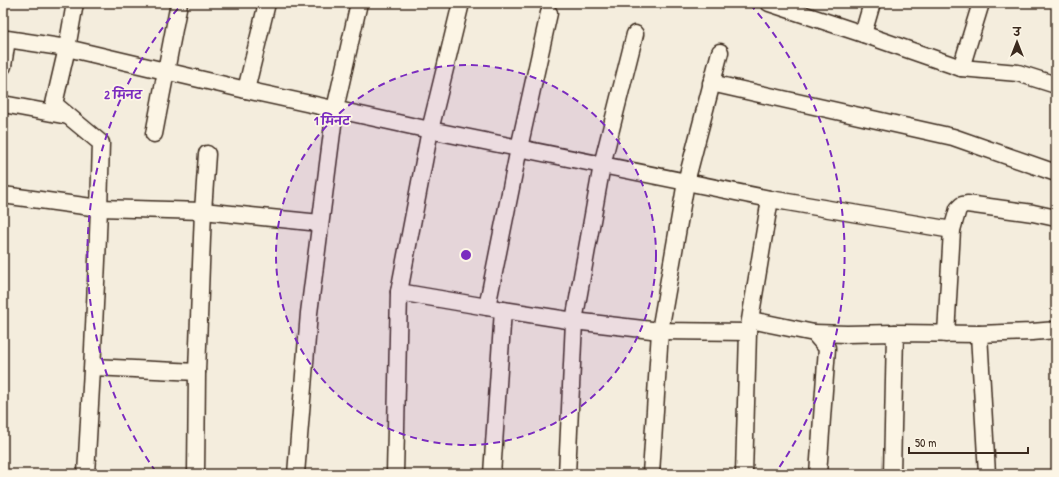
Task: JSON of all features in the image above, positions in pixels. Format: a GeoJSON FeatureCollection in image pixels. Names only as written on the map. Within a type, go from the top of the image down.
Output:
{"type":"FeatureCollection","features":[{"type":"Feature","properties":{"kind":"street"},"geometry":{"type":"LineString","coordinates":[[75,3],[67,48],[54,104],[101,142],[100,208],[93,367],[86,474]]}},
{"type":"Feature","properties":{"kind":"street"},"geometry":{"type":"LineString","coordinates":[[154,134],[179,3]]}},
{"type":"Feature","properties":{"kind":"street"},"geometry":{"type":"LineString","coordinates":[[246,90],[266,3]]}},
{"type":"Feature","properties":{"kind":"street"},"geometry":{"type":"LineString","coordinates":[[296,474],[309,313],[335,109],[359,3]]}},
{"type":"Feature","properties":{"kind":"street"},"geometry":{"type":"LineString","coordinates":[[395,474],[399,292],[430,130],[461,3]]}},
{"type":"Feature","properties":{"kind":"street"},"geometry":{"type":"LineString","coordinates":[[769,3],[961,68],[1018,73],[1056,85]]}},
{"type":"Feature","properties":{"kind":"street"},"geometry":{"type":"LineString","coordinates":[[863,34],[872,3]]}},
{"type":"Feature","properties":{"kind":"street"},"geometry":{"type":"LineString","coordinates":[[961,68],[981,3]]}},
{"type":"Feature","properties":{"kind":"street"},"geometry":{"type":"LineString","coordinates":[[487,306],[519,148],[549,13]]}},
{"type":"Feature","properties":{"kind":"street"},"geometry":{"type":"LineString","coordinates":[[566,474],[574,321],[602,165],[635,34]]}},
{"type":"Feature","properties":{"kind":"street"},"geometry":{"type":"LineString","coordinates":[[3,66],[7,39],[67,48],[166,72],[430,130],[770,199],[952,230]]}},
{"type":"Feature","properties":{"kind":"street"},"geometry":{"type":"LineString","coordinates":[[651,474],[660,331],[686,182],[720,52]]}},
{"type":"Feature","properties":{"kind":"street"},"geometry":{"type":"LineString","coordinates":[[711,83],[953,137],[1056,173]]}},
{"type":"Feature","properties":{"kind":"street"},"geometry":{"type":"LineString","coordinates":[[3,104],[70,116]]}},
{"type":"Feature","properties":{"kind":"street"},"geometry":{"type":"LineString","coordinates":[[196,474],[196,372],[207,154]]}},
{"type":"Feature","properties":{"kind":"street"},"geometry":{"type":"LineString","coordinates":[[3,195],[100,208],[203,211],[320,223]]}},
{"type":"Feature","properties":{"kind":"street"},"geometry":{"type":"LineString","coordinates":[[744,474],[750,326],[770,199]]}},
{"type":"Feature","properties":{"kind":"street"},"geometry":{"type":"LineString","coordinates":[[946,334],[952,230],[958,209],[962,205],[967,204],[1056,218]]}},
{"type":"Feature","properties":{"kind":"street"},"geometry":{"type":"LineString","coordinates":[[399,292],[574,321],[660,331],[750,326],[814,333],[847,334],[979,334],[1056,330]]}},
{"type":"Feature","properties":{"kind":"street"},"geometry":{"type":"LineString","coordinates":[[492,474],[503,310]]}},
{"type":"Feature","properties":{"kind":"street"},"geometry":{"type":"LineString","coordinates":[[814,333],[827,348],[818,474]]}},
{"type":"Feature","properties":{"kind":"street"},"geometry":{"type":"LineString","coordinates":[[892,474],[895,333]]}},
{"type":"Feature","properties":{"kind":"street"},"geometry":{"type":"LineString","coordinates":[[979,334],[987,474]]}},
{"type":"Feature","properties":{"kind":"street"},"geometry":{"type":"LineString","coordinates":[[93,367],[196,372]]}}]}
